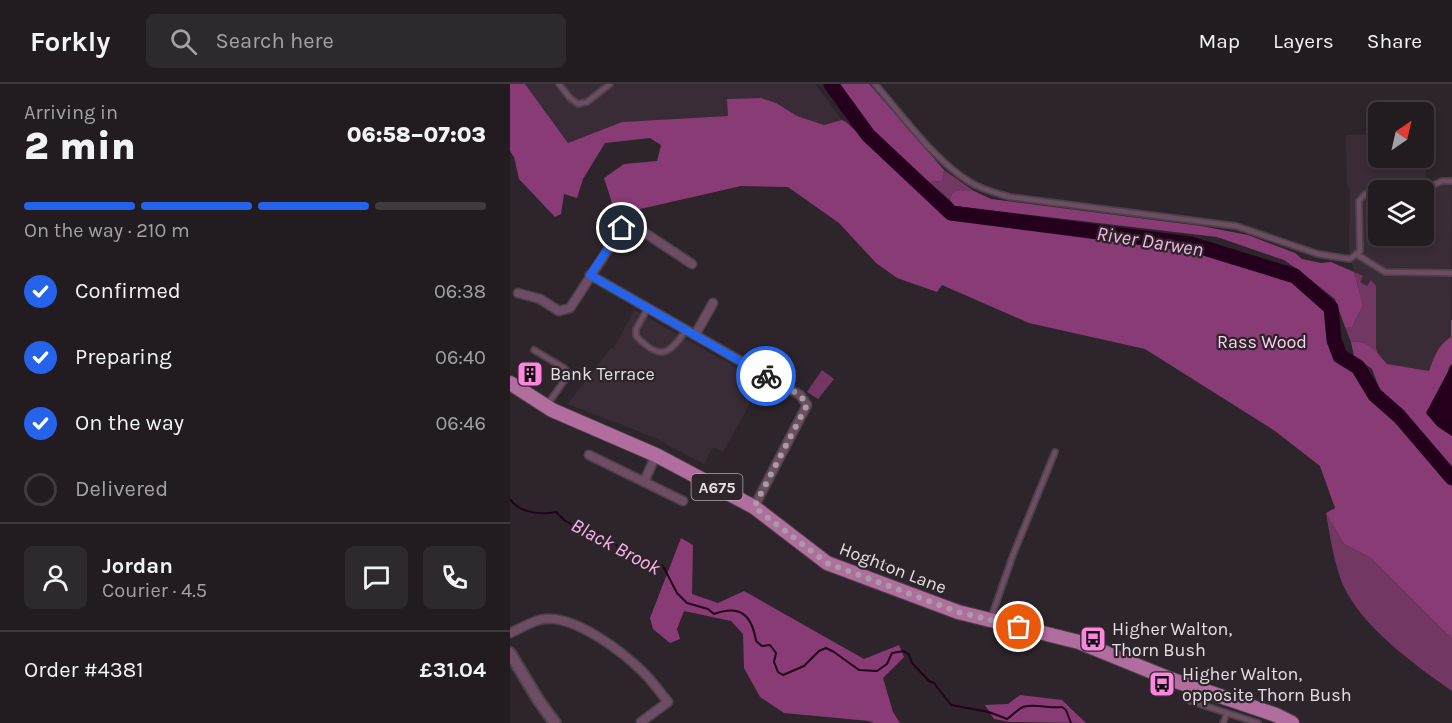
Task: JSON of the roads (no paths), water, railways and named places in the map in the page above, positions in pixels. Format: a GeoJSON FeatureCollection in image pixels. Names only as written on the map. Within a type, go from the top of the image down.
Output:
{"type":"FeatureCollection","features":[{"type":"Feature","properties":{"kind":"main road","name":"Hoghton Lane"},"geometry":{"type":"LineString","coordinates":[[510,383],[546,407],[656,455],[754,507],[827,563],[917,598],[990,621],[1079,642],[1270,718],[1292,723]]}},
{"type":"Feature","properties":{"kind":"street"},"geometry":{"type":"LineString","coordinates":[[518,293],[540,299],[559,310],[570,308],[622,228],[627,225],[633,225],[692,264]]}},
{"type":"Feature","properties":{"kind":"street"},"geometry":{"type":"LineString","coordinates":[[590,275],[800,395],[807,405],[754,507]]}},
{"type":"Feature","properties":{"kind":"street"},"geometry":{"type":"LineString","coordinates":[[695,335],[713,303]]}},
{"type":"Feature","properties":{"kind":"street"},"geometry":{"type":"LineString","coordinates":[[589,455],[683,501]]}},
{"type":"Feature","properties":{"kind":"street"},"geometry":{"type":"LineString","coordinates":[[644,482],[656,455]]}},
{"type":"Feature","properties":{"kind":"street"},"geometry":{"type":"LineString","coordinates":[[510,633],[542,619],[559,619],[579,627],[622,653],[645,674],[668,702],[641,723]]}},
{"type":"Feature","properties":{"kind":"street"},"geometry":{"type":"LineString","coordinates":[[510,653],[538,701],[555,723]]}},
{"type":"Feature","properties":{"kind":"lane"},"geometry":{"type":"LineString","coordinates":[[559,84],[578,104],[587,102],[610,84]]}},
{"type":"Feature","properties":{"kind":"lane"},"geometry":{"type":"LineString","coordinates":[[875,84],[945,164],[989,192],[1010,197],[1236,226],[1318,254],[1350,259],[1360,251],[1359,201],[1368,193]]}},
{"type":"Feature","properties":{"kind":"lane"},"geometry":{"type":"LineString","coordinates":[[1434,185],[1442,181],[1452,181]]}},
{"type":"Feature","properties":{"kind":"lane"},"geometry":{"type":"LineString","coordinates":[[1356,254],[1385,272],[1452,273]]}},
{"type":"Feature","properties":{"kind":"lane"},"geometry":{"type":"LineString","coordinates":[[648,308],[635,332],[640,341],[658,352],[670,350],[686,330]]}},
{"type":"Feature","properties":{"kind":"lane"},"geometry":{"type":"LineString","coordinates":[[534,350],[564,368],[569,374],[546,407]]}},
{"type":"Feature","properties":{"kind":"lane"},"geometry":{"type":"LineString","coordinates":[[990,621],[1016,546],[1055,452]]}},
{"type":"Feature","properties":{"kind":"lane"},"geometry":{"type":"LineString","coordinates":[[1187,685],[1190,701],[1258,723]]}},
{"type":"Feature","properties":{"kind":"lane"},"geometry":{"type":"LineString","coordinates":[[1223,723],[1227,713]]}},
{"type":"Feature","properties":{"kind":"waterway","name":"River Darwen"},"geometry":{"type":"LineString","coordinates":[[831,84],[868,135],[951,213],[1191,244],[1295,276],[1331,308],[1334,340],[1340,356],[1358,367],[1375,395],[1399,416],[1452,478]]}},
{"type":"Feature","properties":{"kind":"waterway","name":"Black Brook"},"geometry":{"type":"LineString","coordinates":[[510,499],[514,504],[531,512],[556,512],[578,528],[611,538],[617,546],[632,553],[640,561],[663,566],[677,593],[687,603],[708,609],[714,614],[731,610],[744,614],[752,625],[756,641],[762,646],[770,645],[776,653],[774,662],[778,672],[783,675],[804,666],[819,651],[826,648],[859,670],[877,671],[887,664],[892,653],[904,651],[909,655],[912,663],[929,681],[934,683],[951,705],[989,712],[1007,719],[1027,706],[1062,707],[1066,710],[1071,723]]}},
{"type":"Feature","properties":{"kind":"place","name":"Bank Terrace"},"geometry":{"type":"Point","coordinates":[530,374]}},
{"type":"Feature","properties":{"kind":"place","name":"Higher Walton, Thorn Bush"},"geometry":{"type":"Point","coordinates":[1093,639]}},
{"type":"Feature","properties":{"kind":"place","name":"Higher Walton, opposite Thorn Bush"},"geometry":{"type":"Point","coordinates":[1162,684]}},
{"type":"Feature","properties":{"kind":"park label","name":"Rass Wood"},"geometry":{"type":"Point","coordinates":[1262,342]}}]}
